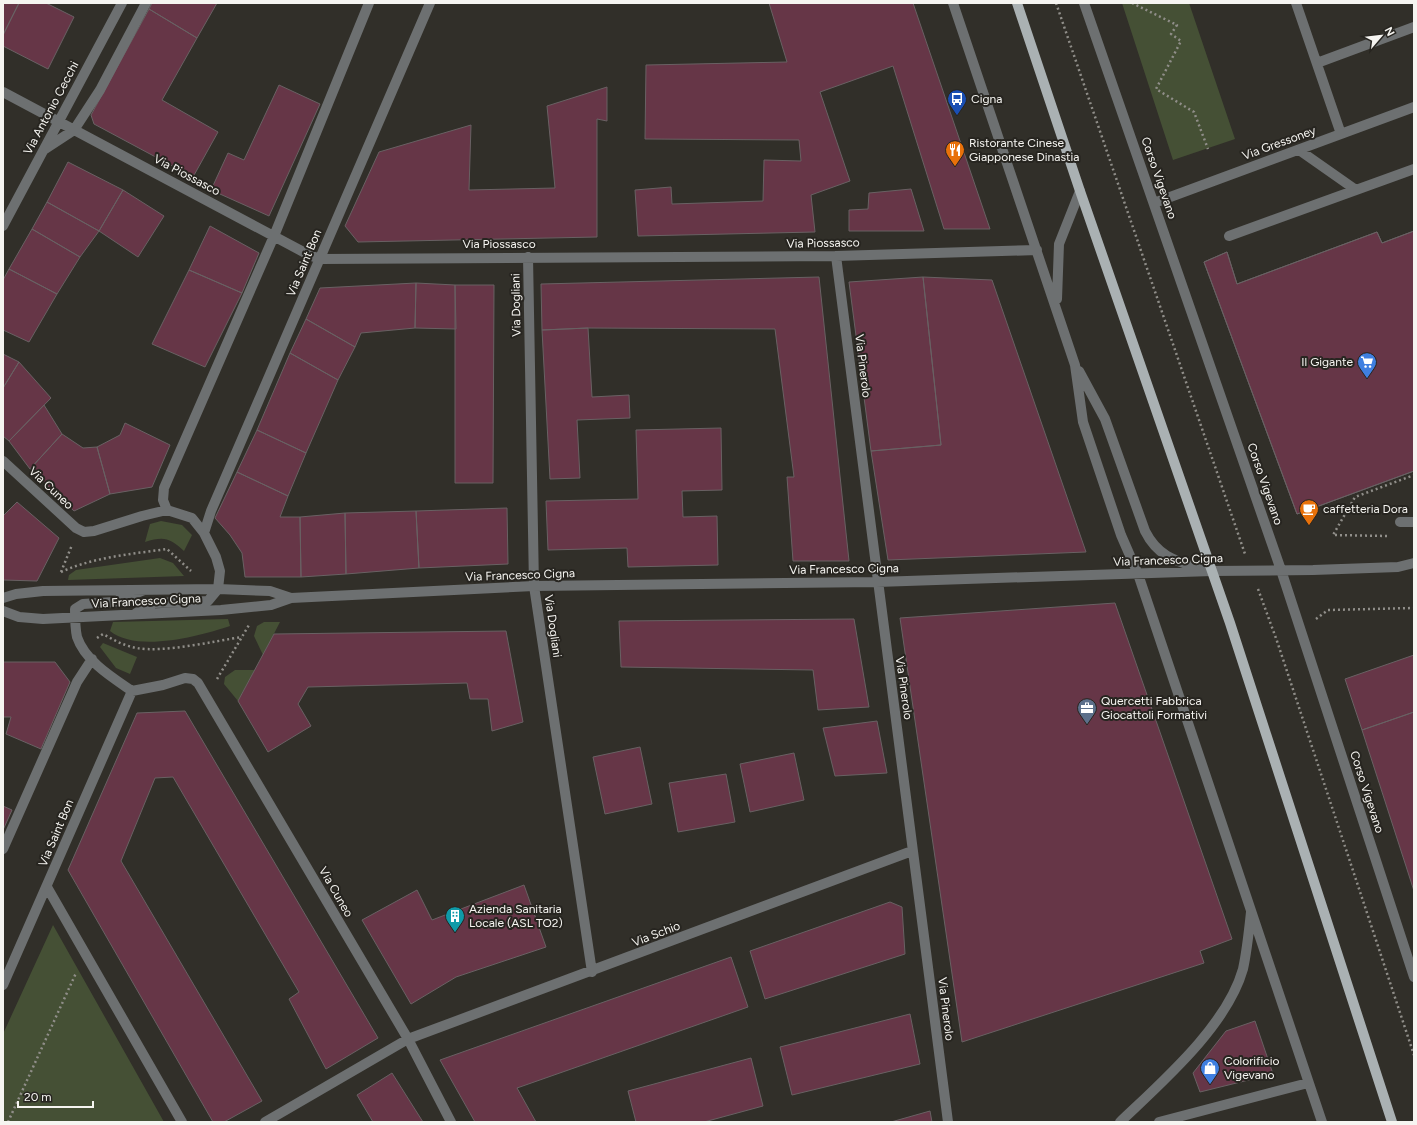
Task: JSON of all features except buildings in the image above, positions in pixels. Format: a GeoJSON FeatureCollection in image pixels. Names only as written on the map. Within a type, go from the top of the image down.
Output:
{"type":"FeatureCollection","features":[{"type":"Feature","properties":{"kind":"main road"},"geometry":{"type":"LineString","coordinates":[[1017,3],[1190,512],[1212,571],[1392,1122]]}},
{"type":"Feature","properties":{"kind":"street","name":"Via Antonio Cecchi"},"geometry":{"type":"LineString","coordinates":[[3,226],[122,3]]}},
{"type":"Feature","properties":{"kind":"street"},"geometry":{"type":"LineString","coordinates":[[44,150],[74,130],[100,90],[146,3]]}},
{"type":"Feature","properties":{"kind":"street"},"geometry":{"type":"LineString","coordinates":[[135,614],[154,603],[208,601],[218,589],[220,571],[216,557],[204,533],[192,518],[167,510],[163,500],[164,488],[274,236],[369,3]]}},
{"type":"Feature","properties":{"kind":"street","name":"Via Saint Bon"},"geometry":{"type":"LineString","coordinates":[[204,533],[211,511],[430,3]]}},
{"type":"Feature","properties":{"kind":"street"},"geometry":{"type":"LineString","coordinates":[[953,3],[1075,365],[1083,422],[1121,535],[1138,574],[1322,1122]]}},
{"type":"Feature","properties":{"kind":"street","name":"Corso Vigevano"},"geometry":{"type":"LineString","coordinates":[[1084,3],[1281,570],[1414,977]]}},
{"type":"Feature","properties":{"kind":"street"},"geometry":{"type":"LineString","coordinates":[[1296,3],[1341,134]]}},
{"type":"Feature","properties":{"kind":"street"},"geometry":{"type":"LineString","coordinates":[[1317,63],[1414,27]]}},
{"type":"Feature","properties":{"kind":"street","name":"Via Piossasco"},"geometry":{"type":"LineString","coordinates":[[3,92],[309,255],[320,258],[836,256],[1037,250]]}},
{"type":"Feature","properties":{"kind":"street","name":"Via Gressoney"},"geometry":{"type":"LineString","coordinates":[[1154,203],[1414,107]]}},
{"type":"Feature","properties":{"kind":"street"},"geometry":{"type":"LineString","coordinates":[[1299,150],[1356,190]]}},
{"type":"Feature","properties":{"kind":"street"},"geometry":{"type":"LineString","coordinates":[[1228,236],[1414,169]]}},
{"type":"Feature","properties":{"kind":"street"},"geometry":{"type":"LineString","coordinates":[[1057,309],[1056,282],[1059,244],[1080,191]]}},
{"type":"Feature","properties":{"kind":"street"},"geometry":{"type":"LineString","coordinates":[[3,214],[12,208]]}},
{"type":"Feature","properties":{"kind":"street","name":"Via Pinerolo"},"geometry":{"type":"LineString","coordinates":[[836,256],[948,1122]]}},
{"type":"Feature","properties":{"kind":"street","name":"Via Dogliani"},"geometry":{"type":"LineString","coordinates":[[528,257],[534,586],[592,972]]}},
{"type":"Feature","properties":{"kind":"street"},"geometry":{"type":"LineString","coordinates":[[1075,365],[1106,419],[1145,531],[1151,543],[1165,556],[1212,571]]}},
{"type":"Feature","properties":{"kind":"street","name":"Via Cuneo"},"geometry":{"type":"LineString","coordinates":[[3,461],[76,528],[84,532],[94,531],[167,510]]}},
{"type":"Feature","properties":{"kind":"street"},"geometry":{"type":"LineString","coordinates":[[1400,522],[1414,522]]}},
{"type":"Feature","properties":{"kind":"street","name":"Via Francesco Cigna"},"geometry":{"type":"LineString","coordinates":[[3,611],[19,617],[43,619],[75,618],[135,614],[183,613],[248,608],[271,605],[291,598],[534,586],[877,582],[1212,571],[1398,567],[1414,563]]}},
{"type":"Feature","properties":{"kind":"street","name":"Via Francesco Cigna"},"geometry":{"type":"LineString","coordinates":[[1398,567],[1414,571]]}},
{"type":"Feature","properties":{"kind":"street","name":"Via Francesco Cigna"},"geometry":{"type":"LineString","coordinates":[[3,598],[16,594],[43,591],[218,589],[270,591],[291,598]]}},
{"type":"Feature","properties":{"kind":"street"},"geometry":{"type":"LineString","coordinates":[[132,691],[110,676],[92,659],[78,639],[74,609],[83,604],[114,602],[144,590]]}},
{"type":"Feature","properties":{"kind":"street"},"geometry":{"type":"LineString","coordinates":[[3,849],[77,682],[92,659]]}},
{"type":"Feature","properties":{"kind":"street","name":"Via Cuneo"},"geometry":{"type":"LineString","coordinates":[[132,691],[163,685],[185,678],[193,679],[205,693],[408,1040],[451,1122]]}},
{"type":"Feature","properties":{"kind":"street","name":"Via Saint Bon"},"geometry":{"type":"LineString","coordinates":[[3,985],[132,691]]}},
{"type":"Feature","properties":{"kind":"street","name":"Via Schio"},"geometry":{"type":"LineString","coordinates":[[265,1122],[408,1040],[912,851]]}},
{"type":"Feature","properties":{"kind":"street"},"geometry":{"type":"LineString","coordinates":[[47,887],[182,1122]]}},
{"type":"Feature","properties":{"kind":"street"},"geometry":{"type":"LineString","coordinates":[[1120,1122],[1198,1046],[1225,1007],[1235,989],[1243,969],[1252,910]]}},
{"type":"Feature","properties":{"kind":"street"},"geometry":{"type":"LineString","coordinates":[[1159,1122],[1308,1083]]}},
{"type":"Feature","properties":{"kind":"path"},"geometry":{"type":"LineString","coordinates":[[1056,3],[1234,522]]}},
{"type":"Feature","properties":{"kind":"path"},"geometry":{"type":"LineString","coordinates":[[1132,3],[1177,25],[1172,34],[1181,41],[1156,89],[1194,112],[1208,149]]}},
{"type":"Feature","properties":{"kind":"path"},"geometry":{"type":"LineString","coordinates":[[1400,522],[1402,536],[1333,536],[1355,497],[1414,475]]}},
{"type":"Feature","properties":{"kind":"path"},"geometry":{"type":"LineString","coordinates":[[61,572],[73,544],[69,538]]}},
{"type":"Feature","properties":{"kind":"path"},"geometry":{"type":"LineString","coordinates":[[55,574],[76,565],[108,558],[167,549],[191,571],[197,571]]}},
{"type":"Feature","properties":{"kind":"path"},"geometry":{"type":"LineString","coordinates":[[1315,620],[1328,610],[1414,608]]}},
{"type":"Feature","properties":{"kind":"path"},"geometry":{"type":"LineString","coordinates":[[215,681],[252,621]]}},
{"type":"Feature","properties":{"kind":"path"},"geometry":{"type":"LineString","coordinates":[[95,640],[103,634],[120,644],[138,649],[156,649],[242,637]]}},
{"type":"Feature","properties":{"kind":"path"},"geometry":{"type":"LineString","coordinates":[[1278,641],[1414,1055]]}},
{"type":"Feature","properties":{"kind":"path"},"geometry":{"type":"LineString","coordinates":[[8,1122],[85,952]]}},
{"type":"Feature","properties":{"kind":"green space"},"geometry":{"type":"Polygon","coordinates":[[[1122,3],[1189,3],[1235,139],[1173,160],[1122,3]]]}},
{"type":"Feature","properties":{"kind":"green space"},"geometry":{"type":"Polygon","coordinates":[[[161,521],[182,525],[192,535],[184,551],[175,543],[166,539],[157,539],[145,542],[150,524],[161,521]]]}},
{"type":"Feature","properties":{"kind":"green space"},"geometry":{"type":"Polygon","coordinates":[[[160,558],[173,563],[184,576],[68,580],[69,575],[76,570],[160,558]]]}},
{"type":"Feature","properties":{"kind":"green space"},"geometry":{"type":"Polygon","coordinates":[[[228,619],[230,626],[186,638],[152,642],[122,638],[110,631],[113,622],[228,619]]]}},
{"type":"Feature","properties":{"kind":"green space"},"geometry":{"type":"Polygon","coordinates":[[[264,622],[280,622],[263,655],[254,636],[257,626],[264,622]]]}},
{"type":"Feature","properties":{"kind":"green space"},"geometry":{"type":"Polygon","coordinates":[[[103,643],[137,657],[130,674],[116,668],[100,647],[103,643]]]}},
{"type":"Feature","properties":{"kind":"green space"},"geometry":{"type":"Polygon","coordinates":[[[235,670],[255,670],[238,701],[224,684],[225,677],[235,670]]]}},
{"type":"Feature","properties":{"kind":"green space"},"geometry":{"type":"Polygon","coordinates":[[[53,925],[164,1122],[3,1122],[3,1034],[53,925]]]}},
{"type":"Feature","properties":{"kind":"place","name":"Cigna"},"geometry":{"type":"Point","coordinates":[957,116]}},
{"type":"Feature","properties":{"kind":"place","name":"Ristorante Cinese Giapponese Dinastia"},"geometry":{"type":"Point","coordinates":[955,167]}},
{"type":"Feature","properties":{"kind":"place","name":"Il Gigante"},"geometry":{"type":"Point","coordinates":[1367,379]}},
{"type":"Feature","properties":{"kind":"place","name":"caffetteria Dora"},"geometry":{"type":"Point","coordinates":[1309,526]}},
{"type":"Feature","properties":{"kind":"place","name":"Quercetti Fabbrica Giocattoli Formativi"},"geometry":{"type":"Point","coordinates":[1087,725]}},
{"type":"Feature","properties":{"kind":"place","name":"Azienda Sanitaria Locale (ASL TO2)"},"geometry":{"type":"Point","coordinates":[455,933]}},
{"type":"Feature","properties":{"kind":"place","name":"Colorificio Vigevano"},"geometry":{"type":"Point","coordinates":[1210,1085]}}]}
